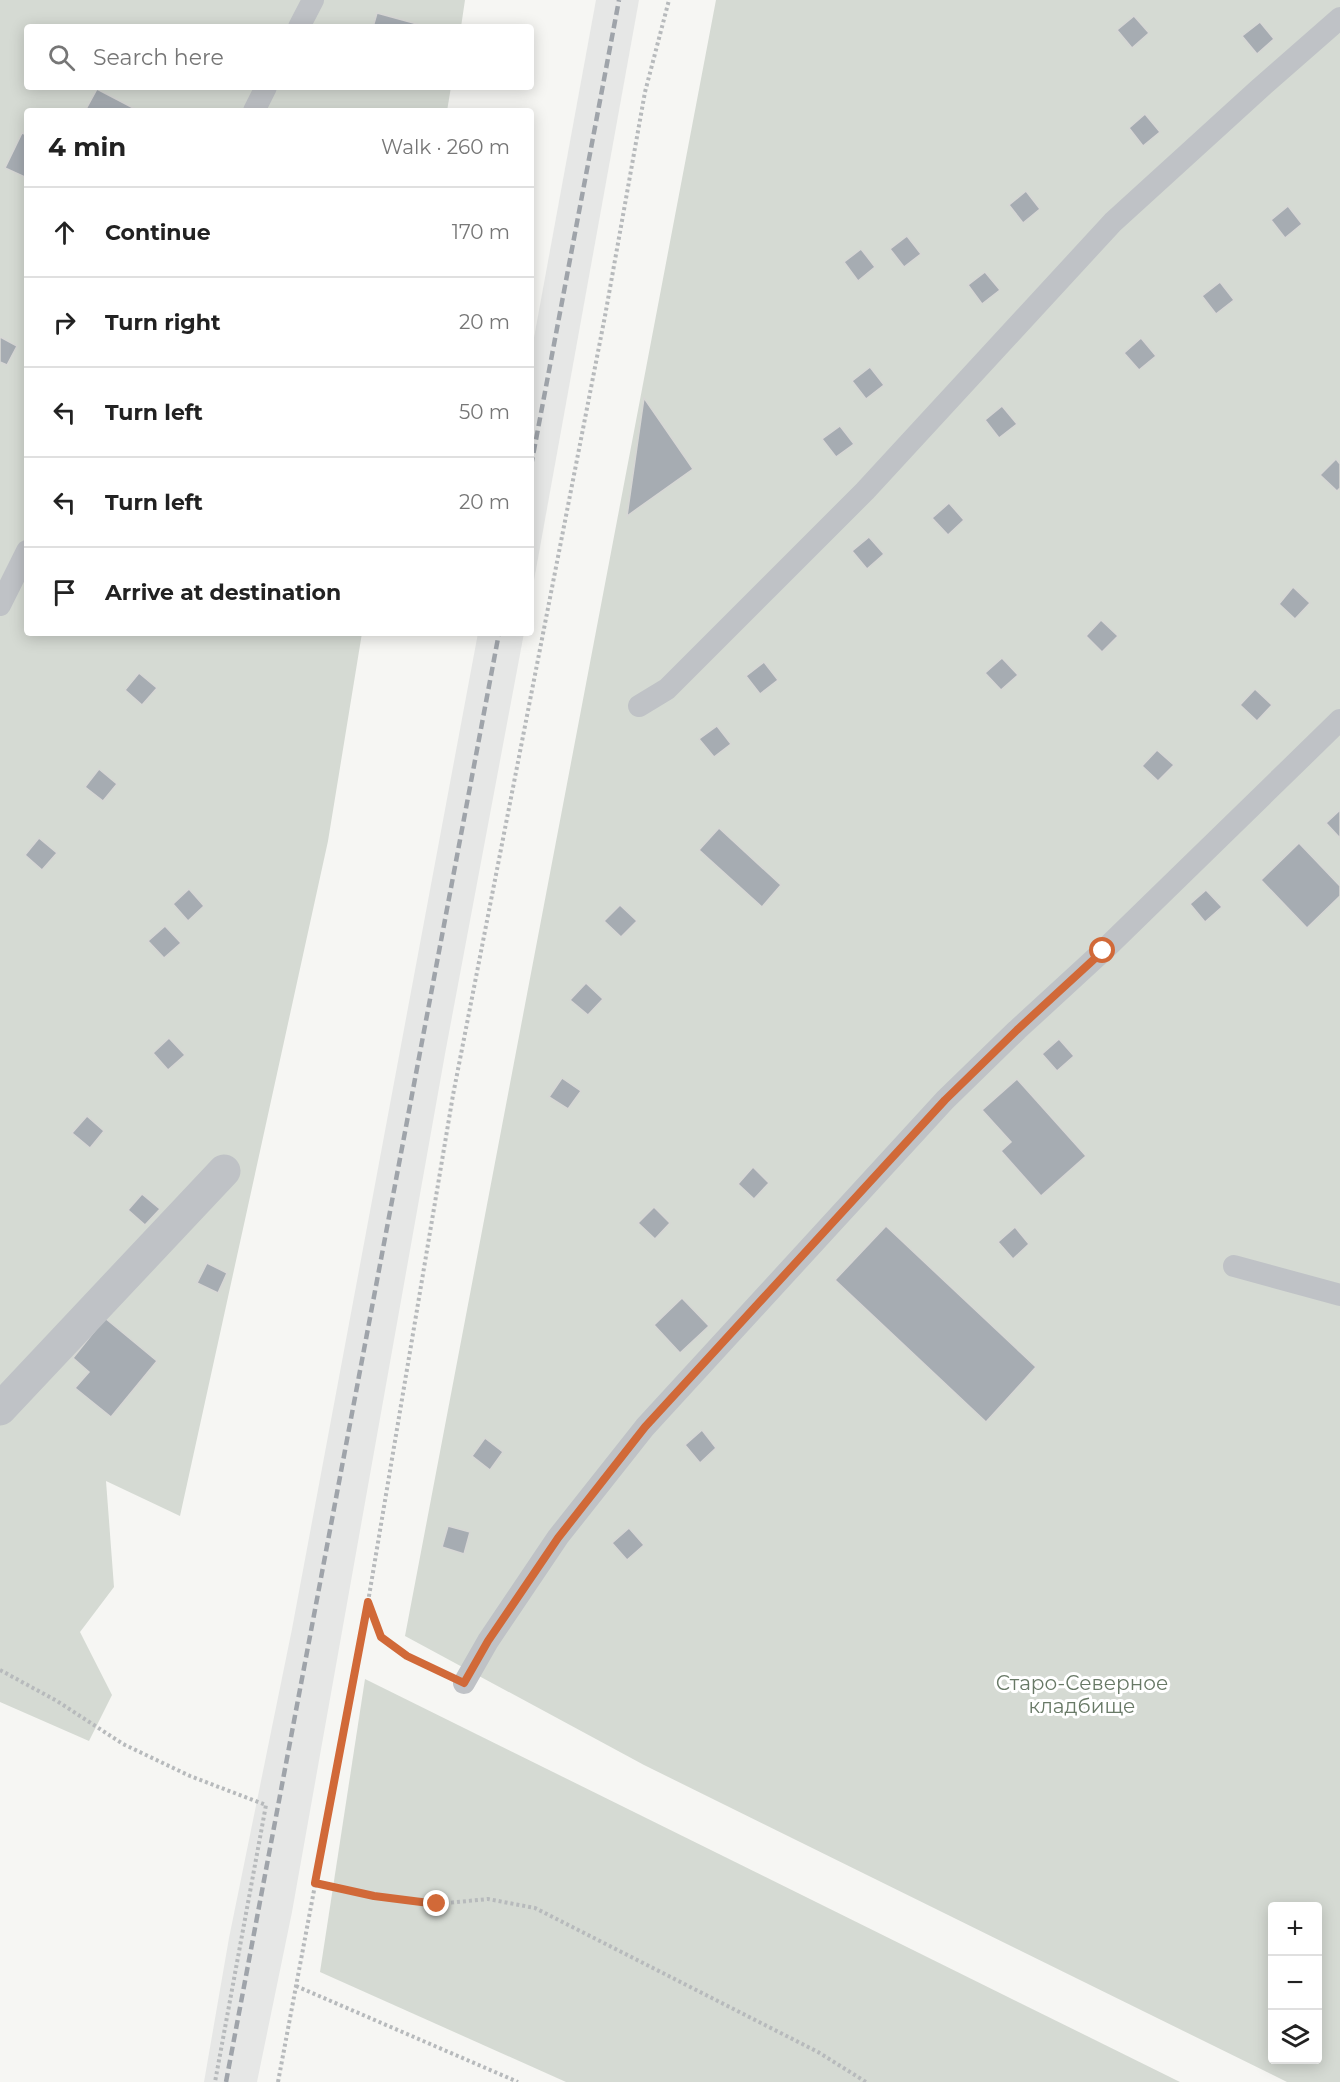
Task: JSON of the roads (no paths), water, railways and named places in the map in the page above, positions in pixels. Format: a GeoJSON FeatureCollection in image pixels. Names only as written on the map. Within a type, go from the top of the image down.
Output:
{"type":"FeatureCollection","features":[{"type":"Feature","properties":{"kind":"street"},"geometry":{"type":"LineString","coordinates":[[0,1409],[224,1172]]}},
{"type":"Feature","properties":{"kind":"lane"},"geometry":{"type":"LineString","coordinates":[[300,24],[313,0]]}},
{"type":"Feature","properties":{"kind":"lane"},"geometry":{"type":"LineString","coordinates":[[639,706],[667,689],[865,491],[1113,222],[1340,18]]}},
{"type":"Feature","properties":{"kind":"lane"},"geometry":{"type":"LineString","coordinates":[[256,108],[264,90]]}},
{"type":"Feature","properties":{"kind":"lane"},"geometry":{"type":"LineString","coordinates":[[0,604],[24,557]]}},
{"type":"Feature","properties":{"kind":"lane"},"geometry":{"type":"LineString","coordinates":[[464,1683],[488,1641],[558,1538],[645,1427],[945,1100],[1103,951],[1340,720]]}},
{"type":"Feature","properties":{"kind":"lane"},"geometry":{"type":"LineString","coordinates":[[1234,1266],[1340,1294]]}},
{"type":"Feature","properties":{"kind":"railway"},"geometry":{"type":"LineString","coordinates":[[534,450],[619,0]]}},
{"type":"Feature","properties":{"kind":"railway"},"geometry":{"type":"LineString","coordinates":[[226,2082],[498,636]]}},
{"type":"Feature","properties":{"kind":"park label","name":"Старо-Северное кладбище"},"geometry":{"type":"Point","coordinates":[1082,1694]}}]}
